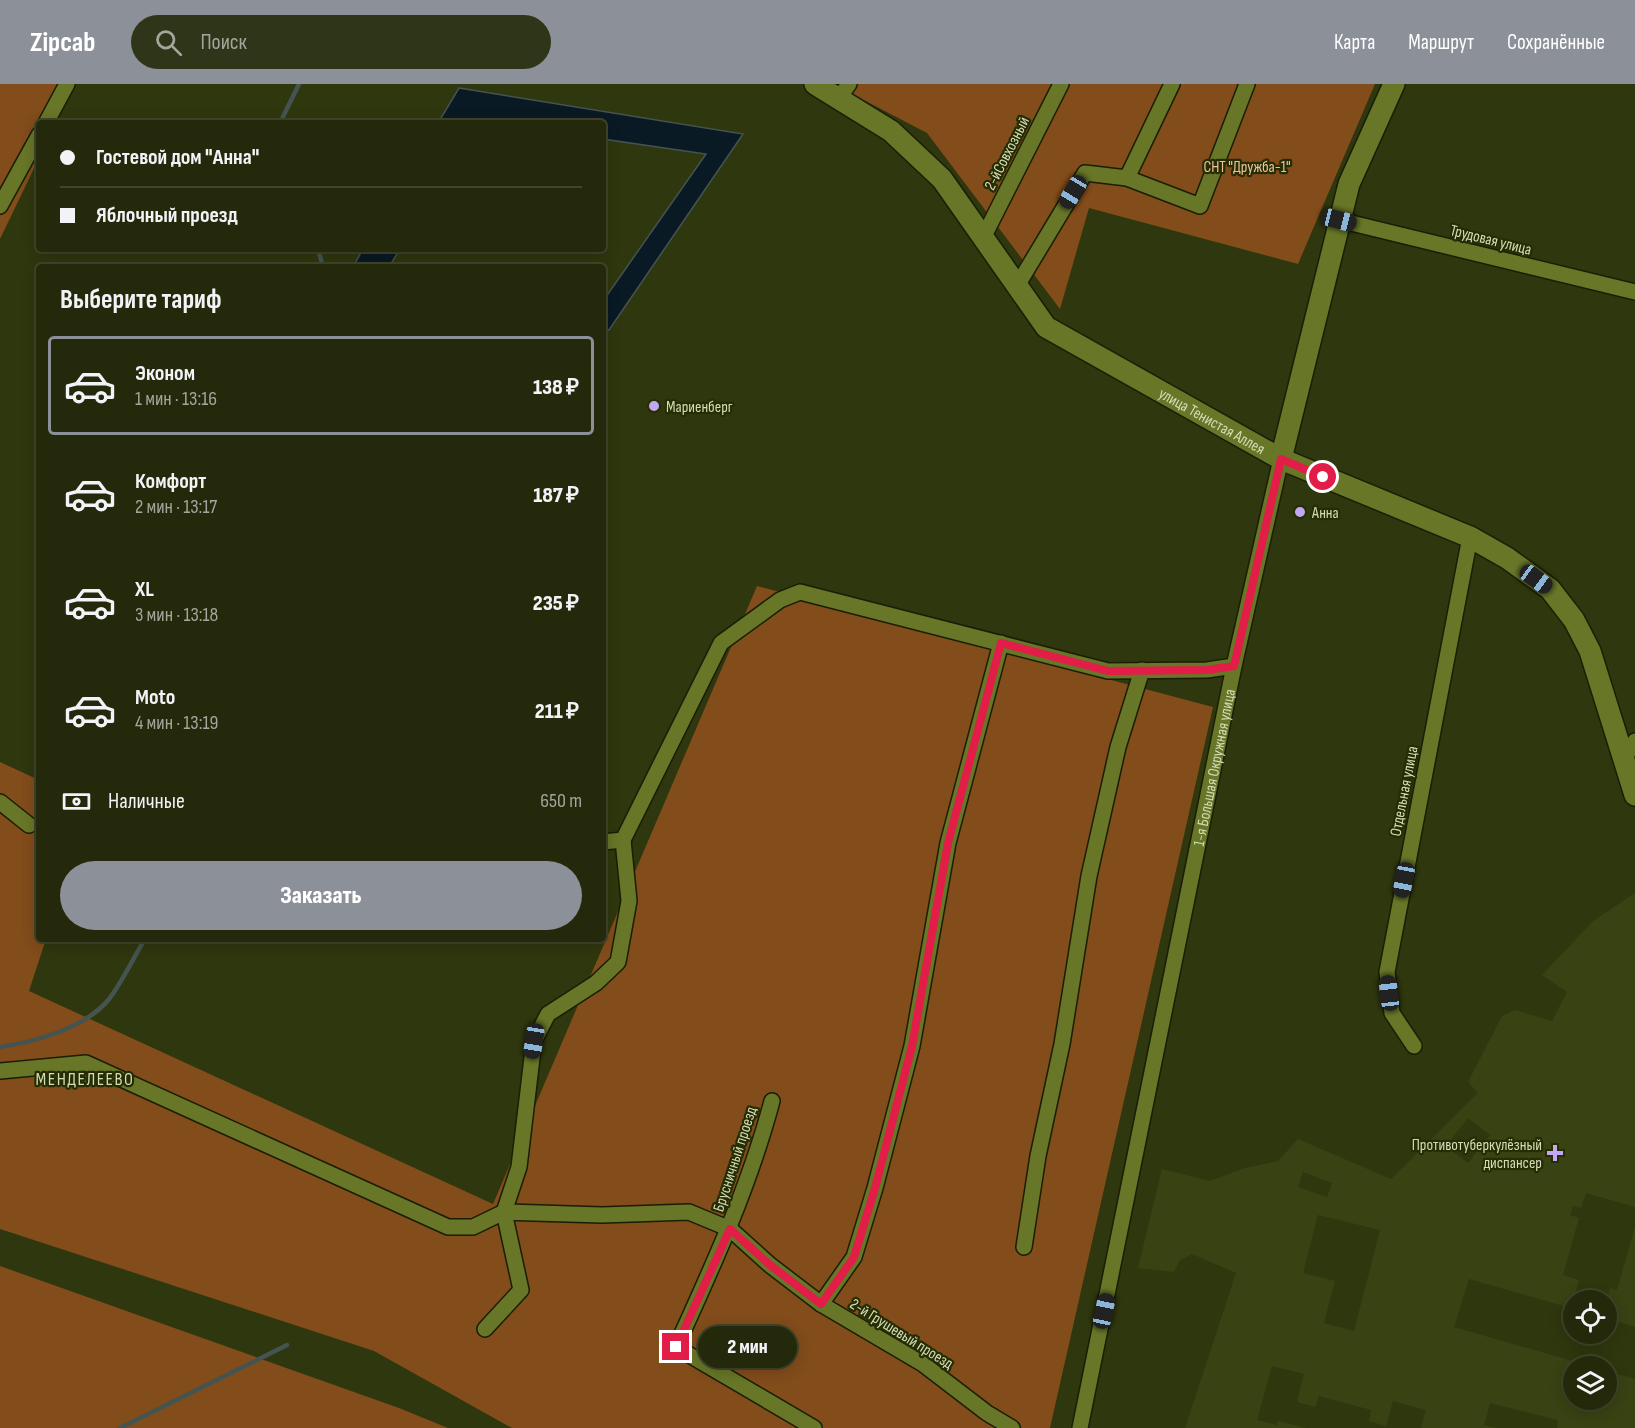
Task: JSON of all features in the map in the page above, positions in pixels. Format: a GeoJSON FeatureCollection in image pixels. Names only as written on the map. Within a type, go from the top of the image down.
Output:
{"type":"FeatureCollection","features":[{"type":"Feature","properties":{"kind":"main road","name":"улица Тенистая Аллея"},"geometry":{"type":"LineString","coordinates":[[815,84],[844,91],[942,179],[1046,327],[1281,459],[1470,537],[1507,558],[1550,589],[1574,620],[1590,651],[1635,795]]}},
{"type":"Feature","properties":{"kind":"main road","name":"1-я Большая Окружная улица"},"geometry":{"type":"LineString","coordinates":[[1281,459],[1348,184],[1394,84]]}},
{"type":"Feature","properties":{"kind":"street"},"geometry":{"type":"LineString","coordinates":[[48,120],[67,84]]}},
{"type":"Feature","properties":{"kind":"street","name":"2-йСовхозный"},"geometry":{"type":"LineString","coordinates":[[983,238],[1061,84]]}},
{"type":"Feature","properties":{"kind":"street"},"geometry":{"type":"LineString","coordinates":[[1127,178],[1172,84]]}},
{"type":"Feature","properties":{"kind":"street"},"geometry":{"type":"LineString","coordinates":[[1017,286],[1085,173],[1127,178],[1200,206],[1247,84]]}},
{"type":"Feature","properties":{"kind":"street"},"geometry":{"type":"LineString","coordinates":[[0,206],[36,140]]}},
{"type":"Feature","properties":{"kind":"street","name":"Трудовая улица"},"geometry":{"type":"LineString","coordinates":[[1339,220],[1635,292]]}},
{"type":"Feature","properties":{"kind":"street","name":"1-я Большая Окружная улица"},"geometry":{"type":"LineString","coordinates":[[1080,1428],[1234,666],[1281,459]]}},
{"type":"Feature","properties":{"kind":"street","name":"Отдельная улица"},"geometry":{"type":"LineString","coordinates":[[1414,1046],[1392,1013],[1387,972],[1470,537]]}},
{"type":"Feature","properties":{"kind":"street"},"geometry":{"type":"LineString","coordinates":[[485,1329],[520,1290],[504,1212],[519,1167],[534,1041],[548,1014],[596,983],[618,962],[629,901],[623,840],[721,643],[780,600],[800,592],[1108,671],[1207,670],[1234,666]]}},
{"type":"Feature","properties":{"kind":"street"},"geometry":{"type":"LineString","coordinates":[[821,1304],[854,1257],[875,1188],[912,1046],[948,843],[1001,643]]}},
{"type":"Feature","properties":{"kind":"street"},"geometry":{"type":"LineString","coordinates":[[1024,1247],[1038,1156],[1062,1044],[1089,876],[1118,747],[1142,670]]}},
{"type":"Feature","properties":{"kind":"street"},"geometry":{"type":"LineString","coordinates":[[1623,761],[1635,741]]}},
{"type":"Feature","properties":{"kind":"street"},"geometry":{"type":"LineString","coordinates":[[0,802],[29,825]]}},
{"type":"Feature","properties":{"kind":"street"},"geometry":{"type":"LineString","coordinates":[[606,842],[623,840]]}},
{"type":"Feature","properties":{"kind":"street"},"geometry":{"type":"LineString","coordinates":[[0,1071],[86,1063],[448,1227],[473,1227],[504,1212]]}},
{"type":"Feature","properties":{"kind":"street","name":"Брусничный проезд"},"geometry":{"type":"LineString","coordinates":[[772,1101],[760,1147],[730,1229],[676,1347],[814,1428]]}},
{"type":"Feature","properties":{"kind":"street","name":"2-й Грушевый проезд"},"geometry":{"type":"LineString","coordinates":[[504,1212],[602,1215],[689,1212],[730,1229],[770,1265],[821,1304],[923,1364],[987,1413],[1012,1428]]}},
{"type":"Feature","properties":{"kind":"shaded area","name":"Противотуберкулёзный диспансер"},"geometry":{"type":"Polygon","coordinates":[[[1635,893],[1635,1207],[1586,1193],[1581,1208],[1573,1206],[1570,1215],[1579,1218],[1563,1275],[1579,1280],[1576,1290],[1563,1290],[1563,1306],[1469,1279],[1454,1327],[1563,1358],[1563,1410],[1617,1410],[1617,1374],[1635,1379],[1635,1428],[1557,1428],[1558,1420],[1490,1403],[1484,1425],[1497,1428],[1421,1428],[1426,1410],[1393,1401],[1386,1426],[1369,1421],[1371,1410],[1319,1396],[1315,1407],[1297,1402],[1304,1374],[1272,1366],[1257,1420],[1277,1425],[1278,1421],[1306,1428],[1185,1428],[1236,1273],[1192,1254],[1180,1260],[1174,1272],[1138,1268],[1162,1169],[1210,1181],[1245,1168],[1278,1161],[1298,1139],[1391,1179],[1478,1093],[1468,1082],[1502,1016],[1515,1010],[1552,1021],[1567,992],[1542,975],[1593,921],[1635,893]],[[1468,1118],[1446,1146],[1468,1163],[1490,1135],[1468,1118]],[[1303,1172],[1298,1187],[1327,1197],[1332,1183],[1303,1172]],[[1318,1215],[1303,1273],[1335,1281],[1324,1323],[1354,1331],[1380,1230],[1318,1215]]]}},
{"type":"Feature","properties":{"kind":"shaded area"},"geometry":{"type":"Polygon","coordinates":[[[1635,1227],[1635,1327],[1617,1321],[1617,1290],[1635,1227]]]}},
{"type":"Feature","properties":{"kind":"green space"},"geometry":{"type":"Polygon","coordinates":[[[0,84],[75,84],[57,120],[36,120],[36,164],[0,239],[0,84]]]}},
{"type":"Feature","properties":{"kind":"green space","name":"СНТ \"Дружба-1\""},"geometry":{"type":"Polygon","coordinates":[[[833,84],[1375,84],[1298,264],[1089,208],[1060,309],[927,133],[833,84]]]}},
{"type":"Feature","properties":{"kind":"green space"},"geometry":{"type":"Polygon","coordinates":[[[757,586],[1213,707],[1050,1428],[512,1428],[374,1351],[0,1229],[0,762],[36,779],[36,942],[45,942],[29,991],[493,1204],[757,586]]]}},
{"type":"Feature","properties":{"kind":"green space"},"geometry":{"type":"Polygon","coordinates":[[[0,1266],[399,1408],[448,1428],[0,1428],[0,1266]]]}},
{"type":"Feature","properties":{"kind":"water"},"geometry":{"type":"Polygon","coordinates":[[[459,88],[743,134],[609,330],[606,329],[606,297],[706,154],[606,139],[606,120],[440,120],[459,88]]]}},
{"type":"Feature","properties":{"kind":"water"},"geometry":{"type":"Polygon","coordinates":[[[361,252],[398,252],[391,264],[355,264],[361,252]]]}},
{"type":"Feature","properties":{"kind":"waterway"},"geometry":{"type":"LineString","coordinates":[[281,120],[299,84]]}},
{"type":"Feature","properties":{"kind":"waterway"},"geometry":{"type":"LineString","coordinates":[[319,252],[322,264]]}},
{"type":"Feature","properties":{"kind":"waterway"},"geometry":{"type":"LineString","coordinates":[[0,1047],[59,1032],[87,1018],[109,999],[143,942]]}},
{"type":"Feature","properties":{"kind":"waterway"},"geometry":{"type":"LineString","coordinates":[[120,1428],[287,1345]]}},
{"type":"Feature","properties":{"kind":"place","name":"Мариенберг"},"geometry":{"type":"Point","coordinates":[654,406]}},
{"type":"Feature","properties":{"kind":"place","name":"Анна"},"geometry":{"type":"Point","coordinates":[1300,512]}},
{"type":"Feature","properties":{"kind":"place","name":"Противотуберкулёзный диспансер"},"geometry":{"type":"Point","coordinates":[1555,1153]}},
{"type":"Feature","properties":{"kind":"district","name":"МЕНДЕЛЕЕВО"},"geometry":{"type":"Point","coordinates":[85,1079]}},
{"type":"Feature","properties":{"kind":"route"},"geometry":{"type":"LineString","coordinates":[[676,1347],[730,1229],[770,1265],[821,1304],[854,1257],[875,1188],[912,1046],[948,843],[1001,643],[1108,671],[1207,670],[1234,666],[1281,459],[1323,477]]}}]}
